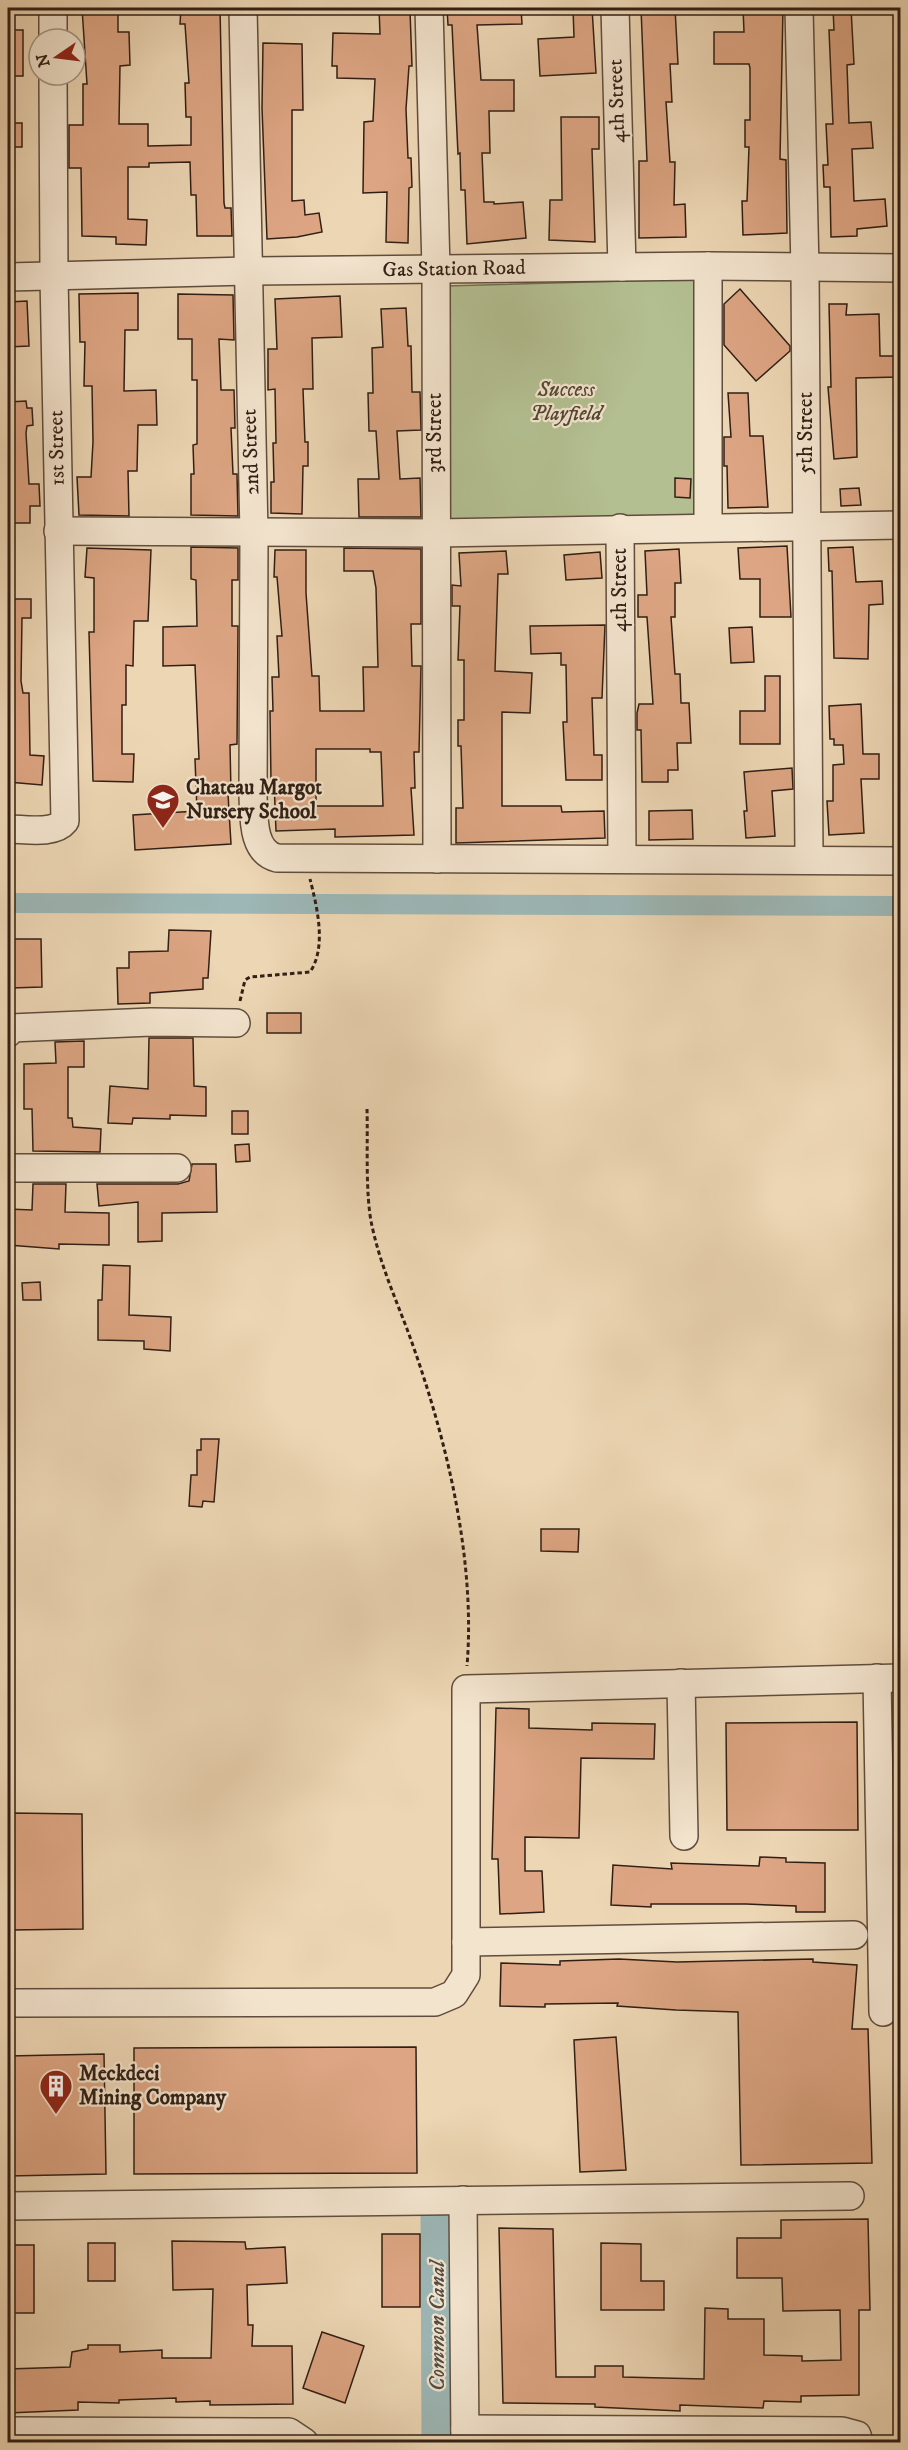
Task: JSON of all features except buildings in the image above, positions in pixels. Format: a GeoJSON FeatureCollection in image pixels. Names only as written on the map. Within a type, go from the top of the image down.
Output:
{"type":"FeatureCollection","features":[{"type":"Feature","properties":{"kind":"street"},"geometry":{"type":"LineString","coordinates":[[53,8],[53,27]]}},
{"type":"Feature","properties":{"kind":"street","name":"2nd Street"},"geometry":{"type":"LineString","coordinates":[[243,8],[254,534],[254,825],[263,849],[269,856],[437,860]]}},
{"type":"Feature","properties":{"kind":"street","name":"3rd Street"},"geometry":{"type":"LineString","coordinates":[[429,8],[436,269],[437,860]]}},
{"type":"Feature","properties":{"kind":"street","name":"4th Street"},"geometry":{"type":"LineString","coordinates":[[615,8],[622,267]]}},
{"type":"Feature","properties":{"kind":"street","name":"5th Street"},"geometry":{"type":"LineString","coordinates":[[799,8],[805,268],[809,859]]}},
{"type":"Feature","properties":{"kind":"street","name":"1st Street"},"geometry":{"type":"LineString","coordinates":[[8,829],[52,829],[60,827],[65,821],[58,531],[53,87]]}},
{"type":"Feature","properties":{"kind":"street"},"geometry":{"type":"LineString","coordinates":[[708,266],[708,527]]}},
{"type":"Feature","properties":{"kind":"street","name":"Gas Station Road"},"geometry":{"type":"LineString","coordinates":[[8,277],[248,271],[708,266],[900,268]]}},
{"type":"Feature","properties":{"kind":"street","name":"4th Street"},"geometry":{"type":"LineString","coordinates":[[622,858],[620,528],[900,525]]}},
{"type":"Feature","properties":{"kind":"street"},"geometry":{"type":"LineString","coordinates":[[58,531],[254,534],[436,533],[620,528]]}},
{"type":"Feature","properties":{"kind":"street"},"geometry":{"type":"LineString","coordinates":[[437,860],[622,858],[900,861]]}},
{"type":"Feature","properties":{"kind":"street"},"geometry":{"type":"LineString","coordinates":[[8,1032],[11,1028],[140,1023],[236,1023]]}},
{"type":"Feature","properties":{"kind":"street"},"geometry":{"type":"LineString","coordinates":[[8,1168],[177,1168]]}},
{"type":"Feature","properties":{"kind":"street"},"geometry":{"type":"LineString","coordinates":[[8,2003],[435,2002],[454,1994],[466,1975],[466,1689],[889,1678],[883,2012]]}},
{"type":"Feature","properties":{"kind":"street"},"geometry":{"type":"LineString","coordinates":[[681,1683],[684,1836]]}},
{"type":"Feature","properties":{"kind":"street"},"geometry":{"type":"LineString","coordinates":[[466,1942],[854,1935]]}},
{"type":"Feature","properties":{"kind":"street"},"geometry":{"type":"LineString","coordinates":[[8,2206],[850,2196]]}},
{"type":"Feature","properties":{"kind":"street"},"geometry":{"type":"LineString","coordinates":[[463,2200],[465,2436],[842,2431],[856,2435],[859,2442]]}},
{"type":"Feature","properties":{"kind":"street"},"geometry":{"type":"LineString","coordinates":[[8,2431],[289,2432],[304,2442]]}},
{"type":"Feature","properties":{"kind":"path"},"geometry":{"type":"LineString","coordinates":[[236,1023],[243,986],[250,977],[310,972],[316,963],[318,920],[315,896]]}},
{"type":"Feature","properties":{"kind":"path"},"geometry":{"type":"LineString","coordinates":[[367,1108],[371,1223],[387,1281],[407,1328],[435,1419],[463,1539],[469,1614],[466,1689]]}},
{"type":"Feature","properties":{"kind":"green space","name":"Success Playfield"},"geometry":{"type":"Polygon","coordinates":[[[697,279],[701,518],[449,523],[445,286],[697,279]]]}},
{"type":"Feature","properties":{"kind":"waterway"},"geometry":{"type":"LineString","coordinates":[[8,903],[900,906]]}},
{"type":"Feature","properties":{"kind":"waterway","name":"Common Canal"},"geometry":{"type":"LineString","coordinates":[[437,2209],[438,2442]]}},
{"type":"Feature","properties":{"kind":"place","name":"Chateau Margot Nursery School"},"geometry":{"type":"Point","coordinates":[163,829]}},
{"type":"Feature","properties":{"kind":"place","name":"Meckdeci Mining Company"},"geometry":{"type":"Point","coordinates":[56,2115]}}]}
